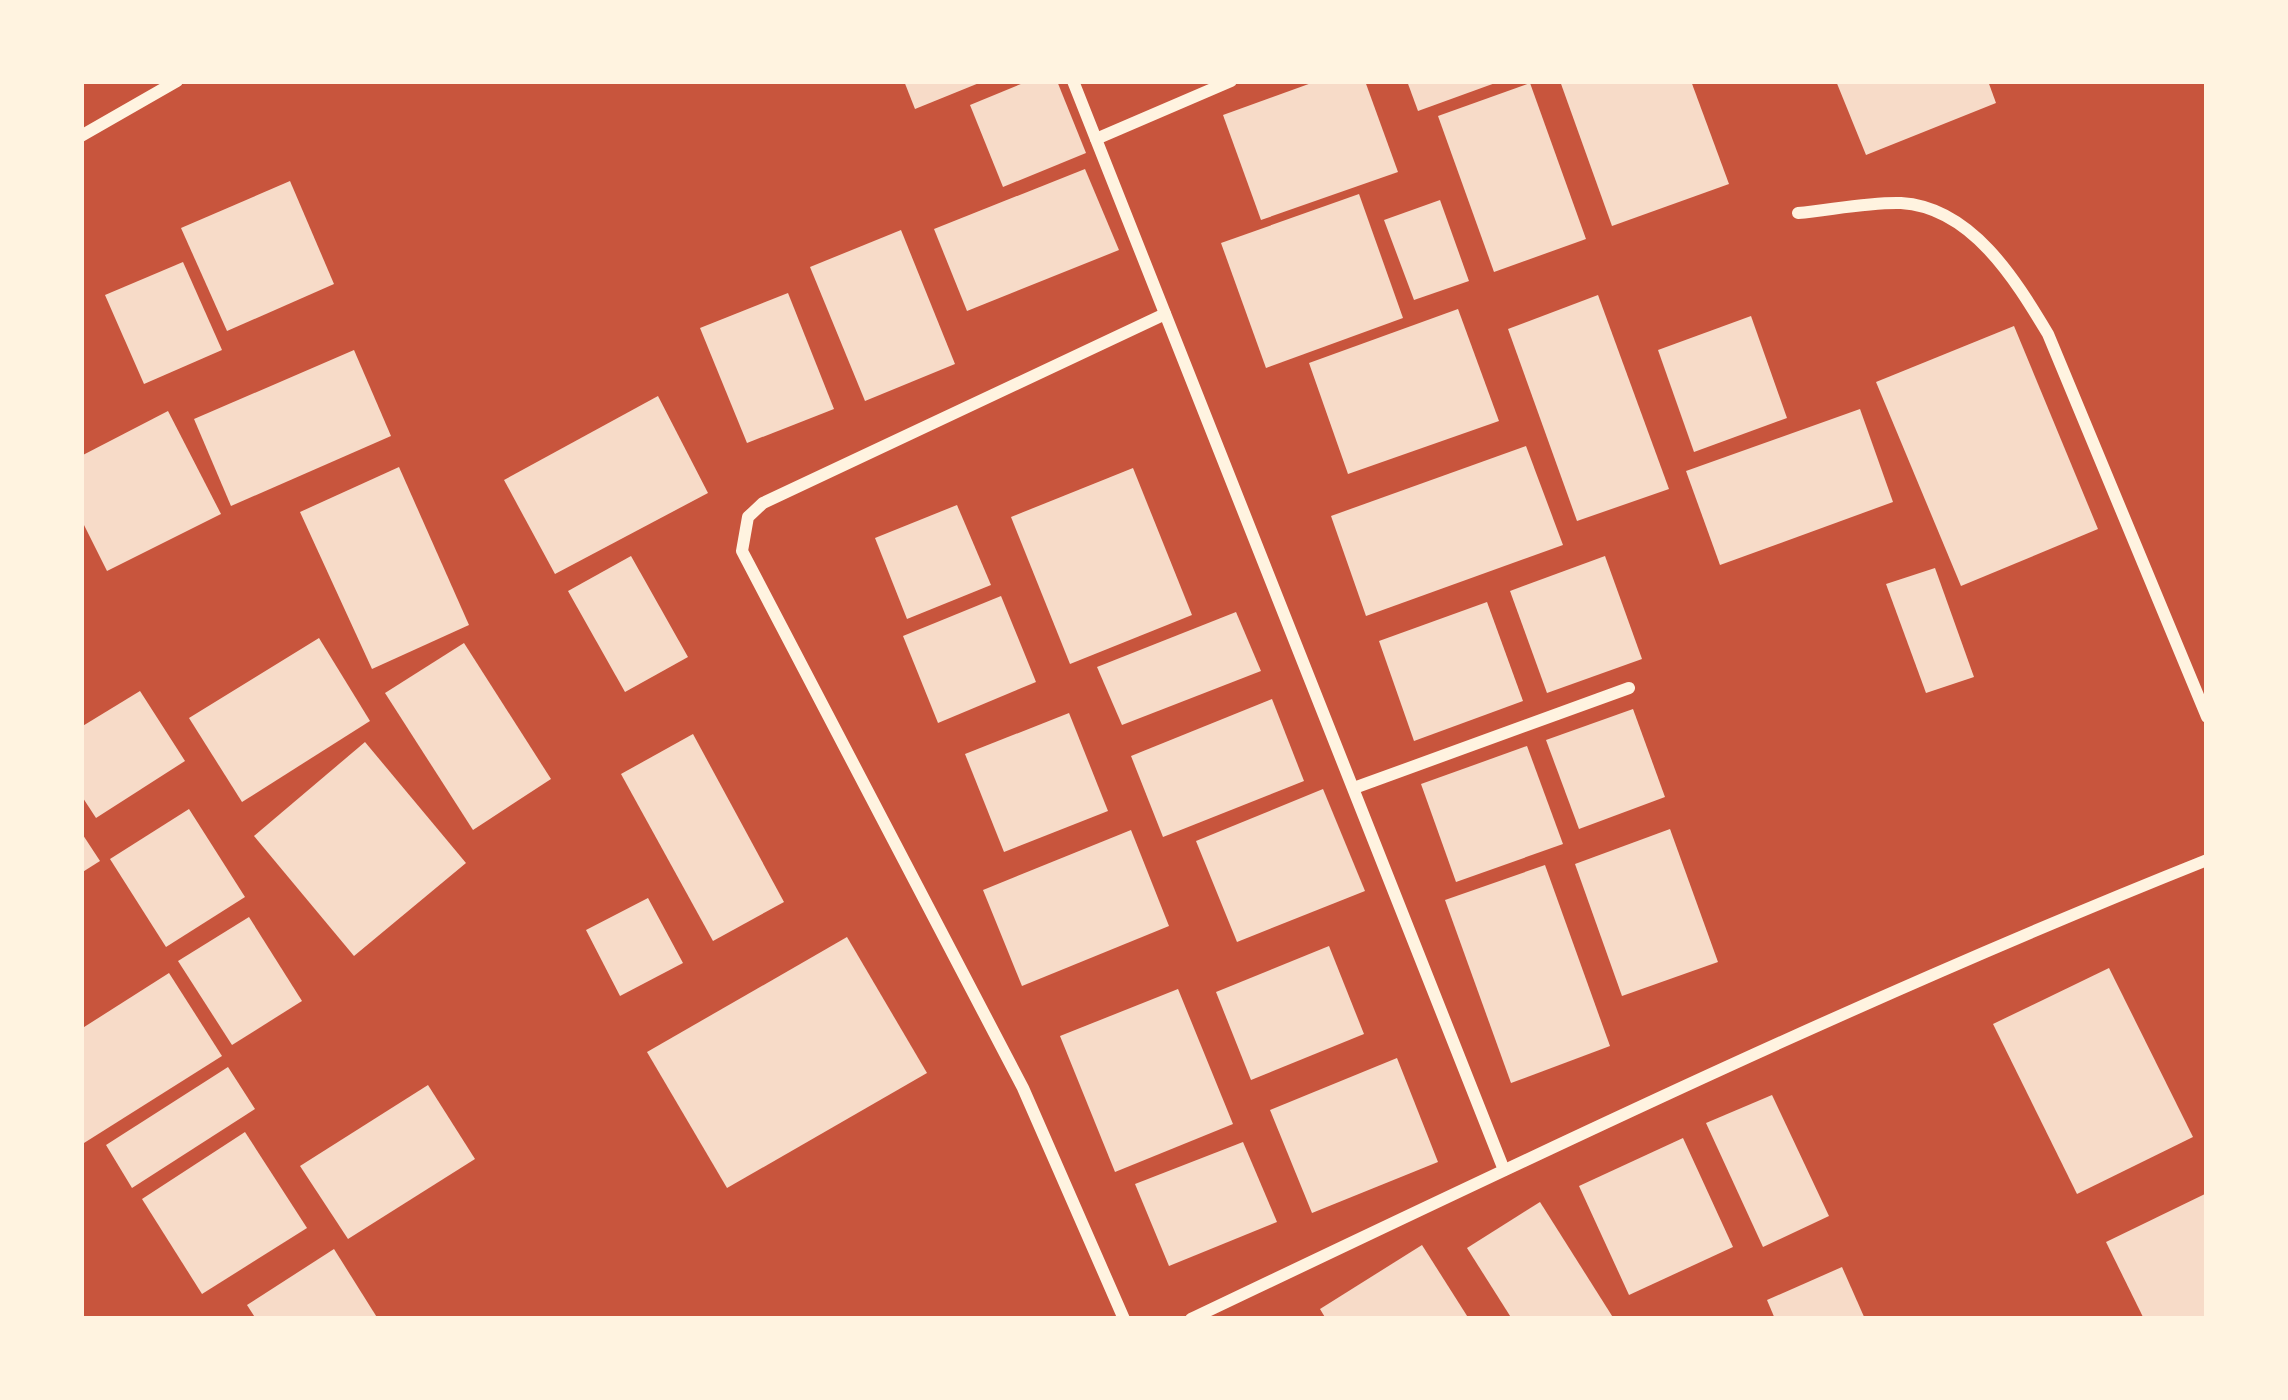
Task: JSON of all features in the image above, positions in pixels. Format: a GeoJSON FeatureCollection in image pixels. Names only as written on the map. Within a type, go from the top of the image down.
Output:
{"type":"FeatureCollection","features":[{"type":"Feature","properties":{"kind":"street"},"geometry":{"type":"LineString","coordinates":[[81,136],[177,81]]}},
{"type":"Feature","properties":{"kind":"street"},"geometry":{"type":"LineString","coordinates":[[1073,81],[1504,1170]]}},
{"type":"Feature","properties":{"kind":"street"},"geometry":{"type":"LineString","coordinates":[[1096,139],[1231,81]]}},
{"type":"Feature","properties":{"kind":"street"},"geometry":{"type":"LineString","coordinates":[[1798,213],[1900,203],[1941,212],[1986,248],[2017,282],[2048,334],[2207,717]]}},
{"type":"Feature","properties":{"kind":"street"},"geometry":{"type":"LineString","coordinates":[[1124,1319],[1023,1088],[742,550],[748,517],[763,503],[1166,314]]}},
{"type":"Feature","properties":{"kind":"street"},"geometry":{"type":"LineString","coordinates":[[1354,788],[1629,688]]}},
{"type":"Feature","properties":{"kind":"street"},"geometry":{"type":"LineString","coordinates":[[1191,1319],[1702,1075],[1974,955],[2207,860]]}},
{"type":"Feature","properties":{"kind":"building"},"geometry":{"type":"Polygon","coordinates":[[[904,81],[984,81],[915,109],[904,81]]]}},
{"type":"Feature","properties":{"kind":"building"},"geometry":{"type":"Polygon","coordinates":[[[1028,81],[1057,81],[1086,153],[1003,187],[970,105],[1028,81]]]}},
{"type":"Feature","properties":{"kind":"building"},"geometry":{"type":"Polygon","coordinates":[[[1317,81],[1365,81],[1398,172],[1261,220],[1223,115],[1317,81]]]}},
{"type":"Feature","properties":{"kind":"building"},"geometry":{"type":"Polygon","coordinates":[[[1407,81],[1498,81],[1498,82],[1418,111],[1407,81]]]}},
{"type":"Feature","properties":{"kind":"building"},"geometry":{"type":"Polygon","coordinates":[[[1560,81],[1691,81],[1729,184],[1612,226],[1560,81]]]}},
{"type":"Feature","properties":{"kind":"building"},"geometry":{"type":"Polygon","coordinates":[[[1836,81],[1988,81],[1996,103],[1866,155],[1836,81]]]}},
{"type":"Feature","properties":{"kind":"building"},"geometry":{"type":"Polygon","coordinates":[[[1530,83],[1586,239],[1494,272],[1438,116],[1530,83]]]}},
{"type":"Feature","properties":{"kind":"building"},"geometry":{"type":"Polygon","coordinates":[[[1085,169],[1119,250],[967,311],[934,229],[1085,169]]]}},
{"type":"Feature","properties":{"kind":"building"},"geometry":{"type":"Polygon","coordinates":[[[290,181],[334,284],[227,331],[181,228],[290,181]]]}},
{"type":"Feature","properties":{"kind":"building"},"geometry":{"type":"Polygon","coordinates":[[[1359,194],[1403,318],[1266,368],[1221,243],[1359,194]]]}},
{"type":"Feature","properties":{"kind":"building"},"geometry":{"type":"Polygon","coordinates":[[[1440,200],[1469,281],[1414,300],[1384,220],[1440,200]]]}},
{"type":"Feature","properties":{"kind":"building"},"geometry":{"type":"Polygon","coordinates":[[[901,230],[955,364],[865,401],[810,267],[901,230]]]}},
{"type":"Feature","properties":{"kind":"building"},"geometry":{"type":"Polygon","coordinates":[[[183,262],[222,350],[144,384],[105,295],[183,262]]]}},
{"type":"Feature","properties":{"kind":"building"},"geometry":{"type":"Polygon","coordinates":[[[788,293],[834,409],[747,443],[700,328],[788,293]]]}},
{"type":"Feature","properties":{"kind":"building"},"geometry":{"type":"Polygon","coordinates":[[[1598,295],[1669,489],[1577,521],[1508,329],[1598,295]]]}},
{"type":"Feature","properties":{"kind":"building"},"geometry":{"type":"Polygon","coordinates":[[[1458,309],[1499,421],[1348,474],[1309,363],[1458,309]]]}},
{"type":"Feature","properties":{"kind":"building"},"geometry":{"type":"Polygon","coordinates":[[[1751,316],[1787,418],[1694,452],[1658,350],[1751,316]]]}},
{"type":"Feature","properties":{"kind":"building"},"geometry":{"type":"Polygon","coordinates":[[[2014,326],[2098,529],[1961,586],[1876,382],[2014,326]]]}},
{"type":"Feature","properties":{"kind":"building"},"geometry":{"type":"Polygon","coordinates":[[[354,350],[391,436],[231,506],[194,419],[354,350]]]}},
{"type":"Feature","properties":{"kind":"building"},"geometry":{"type":"Polygon","coordinates":[[[658,396],[708,493],[555,574],[504,480],[658,396]]]}},
{"type":"Feature","properties":{"kind":"building"},"geometry":{"type":"Polygon","coordinates":[[[1860,409],[1893,502],[1720,565],[1686,471],[1860,409]]]}},
{"type":"Feature","properties":{"kind":"building"},"geometry":{"type":"Polygon","coordinates":[[[168,411],[221,514],[107,571],[81,519],[81,456],[168,411]]]}},
{"type":"Feature","properties":{"kind":"building"},"geometry":{"type":"Polygon","coordinates":[[[1526,446],[1563,545],[1366,616],[1331,516],[1526,446]]]}},
{"type":"Feature","properties":{"kind":"building"},"geometry":{"type":"Polygon","coordinates":[[[399,467],[469,625],[372,669],[300,512],[399,467]]]}},
{"type":"Feature","properties":{"kind":"building"},"geometry":{"type":"Polygon","coordinates":[[[1133,468],[1192,615],[1070,664],[1011,517],[1133,468]]]}},
{"type":"Feature","properties":{"kind":"building"},"geometry":{"type":"Polygon","coordinates":[[[957,505],[991,585],[907,619],[875,538],[957,505]]]}},
{"type":"Feature","properties":{"kind":"building"},"geometry":{"type":"Polygon","coordinates":[[[631,556],[688,657],[625,692],[568,591],[631,556]]]}},
{"type":"Feature","properties":{"kind":"building"},"geometry":{"type":"Polygon","coordinates":[[[1605,556],[1642,659],[1547,693],[1510,591],[1605,556]]]}},
{"type":"Feature","properties":{"kind":"building"},"geometry":{"type":"Polygon","coordinates":[[[1935,568],[1974,677],[1926,693],[1886,584],[1935,568]]]}},
{"type":"Feature","properties":{"kind":"building"},"geometry":{"type":"Polygon","coordinates":[[[1001,596],[1036,682],[938,723],[903,636],[1001,596]]]}},
{"type":"Feature","properties":{"kind":"building"},"geometry":{"type":"Polygon","coordinates":[[[1487,602],[1523,701],[1414,741],[1379,641],[1487,602]]]}},
{"type":"Feature","properties":{"kind":"building"},"geometry":{"type":"Polygon","coordinates":[[[1236,612],[1261,671],[1122,725],[1097,667],[1236,612]]]}},
{"type":"Feature","properties":{"kind":"building"},"geometry":{"type":"Polygon","coordinates":[[[319,638],[370,721],[242,802],[189,718],[319,638]]]}},
{"type":"Feature","properties":{"kind":"building"},"geometry":{"type":"Polygon","coordinates":[[[464,643],[551,779],[473,830],[385,693],[464,643]]]}},
{"type":"Feature","properties":{"kind":"building"},"geometry":{"type":"Polygon","coordinates":[[[140,691],[185,761],[96,818],[81,795],[81,727],[140,691]]]}},
{"type":"Feature","properties":{"kind":"building"},"geometry":{"type":"Polygon","coordinates":[[[1272,699],[1304,781],[1163,837],[1131,756],[1272,699]]]}},
{"type":"Feature","properties":{"kind":"building"},"geometry":{"type":"Polygon","coordinates":[[[1633,709],[1665,797],[1579,829],[1546,740],[1633,709]]]}},
{"type":"Feature","properties":{"kind":"building"},"geometry":{"type":"Polygon","coordinates":[[[1069,713],[1108,811],[1004,852],[965,754],[1069,713]]]}},
{"type":"Feature","properties":{"kind":"building"},"geometry":{"type":"Polygon","coordinates":[[[693,734],[784,902],[713,941],[621,774],[693,734]]]}},
{"type":"Feature","properties":{"kind":"building"},"geometry":{"type":"Polygon","coordinates":[[[365,742],[466,863],[354,956],[254,836],[365,742]]]}},
{"type":"Feature","properties":{"kind":"building"},"geometry":{"type":"Polygon","coordinates":[[[1527,746],[1563,844],[1456,882],[1421,784],[1527,746]]]}},
{"type":"Feature","properties":{"kind":"building"},"geometry":{"type":"Polygon","coordinates":[[[1323,789],[1365,891],[1237,942],[1196,841],[1323,789]]]}},
{"type":"Feature","properties":{"kind":"building"},"geometry":{"type":"Polygon","coordinates":[[[189,809],[245,897],[166,947],[110,859],[189,809]]]}},
{"type":"Feature","properties":{"kind":"building"},"geometry":{"type":"Polygon","coordinates":[[[1670,829],[1718,962],[1622,996],[1575,864],[1670,829]]]}},
{"type":"Feature","properties":{"kind":"building"},"geometry":{"type":"Polygon","coordinates":[[[1131,830],[1169,926],[1022,986],[983,890],[1131,830]]]}},
{"type":"Feature","properties":{"kind":"building"},"geometry":{"type":"Polygon","coordinates":[[[81,832],[100,861],[81,873],[81,832]]]}},
{"type":"Feature","properties":{"kind":"building"},"geometry":{"type":"Polygon","coordinates":[[[1545,865],[1610,1046],[1511,1083],[1445,900],[1545,865]]]}},
{"type":"Feature","properties":{"kind":"building"},"geometry":{"type":"Polygon","coordinates":[[[648,898],[683,963],[620,996],[586,930],[648,898]]]}},
{"type":"Feature","properties":{"kind":"building"},"geometry":{"type":"Polygon","coordinates":[[[249,917],[302,1001],[232,1045],[178,961],[249,917]]]}},
{"type":"Feature","properties":{"kind":"building"},"geometry":{"type":"Polygon","coordinates":[[[847,937],[927,1073],[727,1188],[647,1052],[847,937]]]}},
{"type":"Feature","properties":{"kind":"building"},"geometry":{"type":"Polygon","coordinates":[[[1329,946],[1364,1034],[1251,1080],[1216,992],[1329,946]]]}},
{"type":"Feature","properties":{"kind":"building"},"geometry":{"type":"Polygon","coordinates":[[[2109,968],[2193,1137],[2077,1194],[1993,1024],[2109,968]]]}},
{"type":"Feature","properties":{"kind":"building"},"geometry":{"type":"Polygon","coordinates":[[[169,973],[222,1056],[84,1143],[81,1029],[169,973]]]}},
{"type":"Feature","properties":{"kind":"building"},"geometry":{"type":"Polygon","coordinates":[[[1178,989],[1233,1124],[1115,1172],[1060,1036],[1178,989]]]}},
{"type":"Feature","properties":{"kind":"building"},"geometry":{"type":"Polygon","coordinates":[[[1397,1058],[1438,1162],[1312,1213],[1270,1110],[1397,1058]]]}},
{"type":"Feature","properties":{"kind":"building"},"geometry":{"type":"Polygon","coordinates":[[[228,1067],[255,1109],[132,1188],[106,1145],[228,1067]]]}},
{"type":"Feature","properties":{"kind":"building"},"geometry":{"type":"Polygon","coordinates":[[[428,1085],[475,1159],[348,1239],[300,1166],[428,1085]]]}},
{"type":"Feature","properties":{"kind":"building"},"geometry":{"type":"Polygon","coordinates":[[[1772,1095],[1829,1216],[1763,1247],[1706,1123],[1772,1095]]]}},
{"type":"Feature","properties":{"kind":"building"},"geometry":{"type":"Polygon","coordinates":[[[245,1132],[307,1228],[202,1294],[142,1199],[245,1132]]]}},
{"type":"Feature","properties":{"kind":"building"},"geometry":{"type":"Polygon","coordinates":[[[1683,1138],[1733,1247],[1629,1295],[1579,1186],[1683,1138]]]}},
{"type":"Feature","properties":{"kind":"building"},"geometry":{"type":"Polygon","coordinates":[[[1243,1142],[1277,1222],[1169,1266],[1135,1184],[1243,1142]]]}},
{"type":"Feature","properties":{"kind":"building"},"geometry":{"type":"Polygon","coordinates":[[[2207,1193],[2207,1319],[2144,1319],[2106,1242],[2207,1193]]]}},
{"type":"Feature","properties":{"kind":"building"},"geometry":{"type":"Polygon","coordinates":[[[1540,1202],[1614,1319],[1512,1319],[1467,1248],[1540,1202]]]}},
{"type":"Feature","properties":{"kind":"building"},"geometry":{"type":"Polygon","coordinates":[[[1422,1245],[1469,1319],[1326,1319],[1320,1309],[1422,1245]]]}},
{"type":"Feature","properties":{"kind":"building"},"geometry":{"type":"Polygon","coordinates":[[[334,1249],[378,1319],[256,1319],[247,1305],[334,1249]]]}},
{"type":"Feature","properties":{"kind":"building"},"geometry":{"type":"Polygon","coordinates":[[[1842,1267],[1865,1319],[1775,1319],[1767,1300],[1842,1267]]]}}]}
